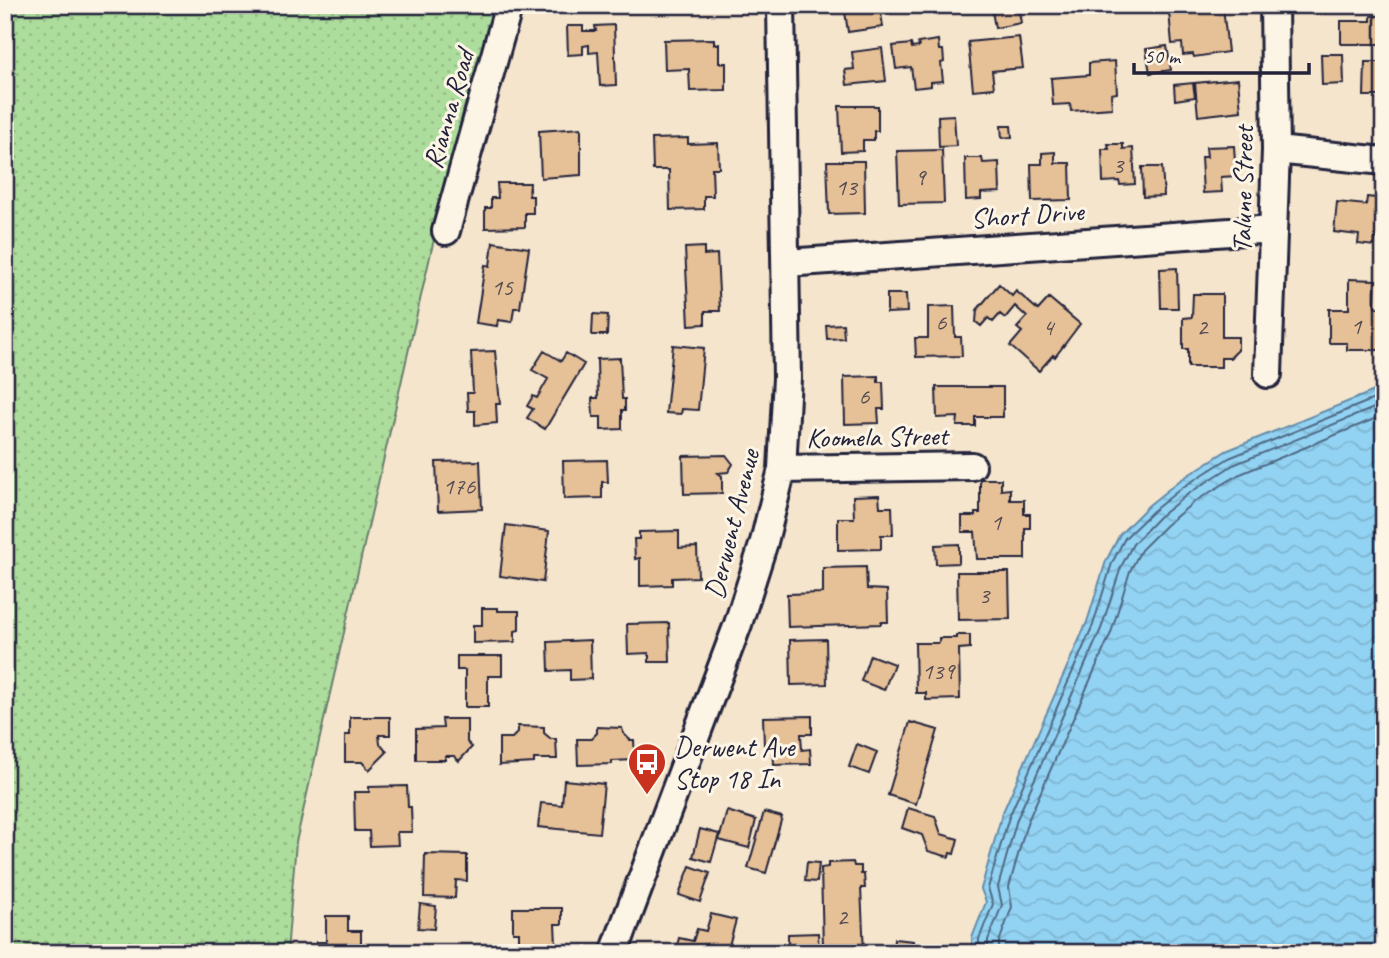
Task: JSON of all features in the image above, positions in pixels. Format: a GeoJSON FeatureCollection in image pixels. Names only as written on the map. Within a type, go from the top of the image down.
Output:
{"type":"FeatureCollection","features":[{"type":"Feature","properties":{"kind":"street","name":"Rianna Road"},"geometry":{"type":"LineString","coordinates":[[446,231],[509,5]]}},
{"type":"Feature","properties":{"kind":"street","name":"Derwent Avenue"},"geometry":{"type":"LineString","coordinates":[[614,953],[745,603],[766,535],[782,469],[787,378],[780,5]]}},
{"type":"Feature","properties":{"kind":"street","name":"Talune Street"},"geometry":{"type":"LineString","coordinates":[[1268,374],[1276,149],[1274,5]]}},
{"type":"Feature","properties":{"kind":"street"},"geometry":{"type":"LineString","coordinates":[[1276,149],[1384,161]]}},
{"type":"Feature","properties":{"kind":"street","name":"Short Drive"},"geometry":{"type":"LineString","coordinates":[[786,263],[1273,229]]}},
{"type":"Feature","properties":{"kind":"street","name":"Koomela Street"},"geometry":{"type":"LineString","coordinates":[[782,469],[972,466]]}},
{"type":"Feature","properties":{"kind":"green space"},"geometry":{"type":"Polygon","coordinates":[[[5,5],[498,5],[464,108],[296,842],[287,953],[5,953],[5,5]]]}},
{"type":"Feature","properties":{"kind":"water"},"geometry":{"type":"Polygon","coordinates":[[[1384,387],[1384,953],[972,953],[972,938],[986,902],[981,889],[1002,814],[1087,622],[1106,561],[1120,534],[1149,505],[1179,481],[1226,451],[1384,387]]]}},
{"type":"Feature","properties":{"kind":"building"},"geometry":{"type":"Polygon","coordinates":[[[637,5],[661,5],[661,10],[637,10],[637,5]]]}},
{"type":"Feature","properties":{"kind":"building"},"geometry":{"type":"Polygon","coordinates":[[[844,5],[880,6],[883,27],[848,32],[844,5]]]}},
{"type":"Feature","properties":{"kind":"building"},"geometry":{"type":"Polygon","coordinates":[[[991,5],[1018,5],[1021,23],[995,28],[991,5]]]}},
{"type":"Feature","properties":{"kind":"building"},"geometry":{"type":"Polygon","coordinates":[[[1379,5],[1384,5],[1384,44],[1341,44],[1341,21],[1371,21],[1371,16],[1379,16],[1379,5]]]}},
{"type":"Feature","properties":{"kind":"building"},"geometry":{"type":"Polygon","coordinates":[[[1223,7],[1228,52],[1194,57],[1193,54],[1183,55],[1182,43],[1172,44],[1169,12],[1223,7]]]}},
{"type":"Feature","properties":{"kind":"building"},"geometry":{"type":"Polygon","coordinates":[[[614,25],[616,85],[600,86],[598,52],[589,53],[589,45],[583,46],[583,54],[568,55],[567,26],[583,26],[583,31],[596,31],[595,26],[614,25]]]}},
{"type":"Feature","properties":{"kind":"building"},"geometry":{"type":"Polygon","coordinates":[[[1019,37],[1023,68],[992,71],[994,88],[973,90],[968,42],[1019,37]]]}},
{"type":"Feature","properties":{"kind":"building"},"geometry":{"type":"Polygon","coordinates":[[[714,39],[714,44],[719,44],[719,63],[726,63],[726,90],[690,91],[689,69],[665,70],[664,40],[714,39]]]}},
{"type":"Feature","properties":{"kind":"building"},"geometry":{"type":"Polygon","coordinates":[[[938,40],[939,50],[943,50],[943,81],[914,88],[911,67],[896,69],[893,46],[911,44],[912,48],[919,47],[918,43],[938,40]]]}},
{"type":"Feature","properties":{"kind":"building"},"geometry":{"type":"Polygon","coordinates":[[[1167,46],[1171,70],[1150,73],[1146,49],[1167,46]]]}},
{"type":"Feature","properties":{"kind":"building"},"geometry":{"type":"Polygon","coordinates":[[[882,48],[886,81],[847,85],[845,70],[854,69],[852,52],[882,48]]]}},
{"type":"Feature","properties":{"kind":"building"},"geometry":{"type":"Polygon","coordinates":[[[1321,54],[1343,54],[1344,84],[1322,85],[1321,54]]]}},
{"type":"Feature","properties":{"kind":"building"},"geometry":{"type":"Polygon","coordinates":[[[1115,61],[1117,93],[1111,94],[1112,108],[1071,111],[1070,104],[1053,105],[1051,78],[1089,75],[1089,63],[1115,61]]]}},
{"type":"Feature","properties":{"kind":"building"},"geometry":{"type":"Polygon","coordinates":[[[1365,62],[1384,62],[1384,100],[1382,96],[1364,96],[1365,62]]]}},
{"type":"Feature","properties":{"kind":"building"},"geometry":{"type":"Polygon","coordinates":[[[1238,79],[1241,111],[1198,116],[1195,83],[1238,79]]]}},
{"type":"Feature","properties":{"kind":"building"},"geometry":{"type":"Polygon","coordinates":[[[1193,83],[1195,97],[1175,100],[1174,85],[1193,83]]]}},
{"type":"Feature","properties":{"kind":"building"},"geometry":{"type":"Polygon","coordinates":[[[839,106],[878,106],[878,131],[874,131],[874,140],[863,140],[863,151],[841,152],[839,106]]]}},
{"type":"Feature","properties":{"kind":"building"},"geometry":{"type":"Polygon","coordinates":[[[954,115],[956,146],[939,147],[938,116],[954,115]]]}},
{"type":"Feature","properties":{"kind":"building"},"geometry":{"type":"Polygon","coordinates":[[[1001,126],[1011,126],[1012,137],[1002,138],[1001,126]]]}},
{"type":"Feature","properties":{"kind":"building"},"geometry":{"type":"Polygon","coordinates":[[[581,128],[581,175],[541,178],[539,131],[581,128]]]}},
{"type":"Feature","properties":{"kind":"building"},"geometry":{"type":"Polygon","coordinates":[[[688,138],[688,144],[718,143],[719,168],[712,168],[713,196],[704,196],[704,209],[670,210],[669,170],[653,170],[652,139],[688,138]]]}},
{"type":"Feature","properties":{"kind":"building"},"geometry":{"type":"Polygon","coordinates":[[[1108,144],[1123,144],[1123,149],[1133,148],[1135,184],[1103,182],[1102,149],[1109,149],[1108,144]]]}},
{"type":"Feature","properties":{"kind":"building"},"geometry":{"type":"Polygon","coordinates":[[[1234,146],[1236,176],[1221,177],[1222,192],[1203,193],[1201,157],[1207,157],[1206,147],[1234,146]]]}},
{"type":"Feature","properties":{"kind":"building"},"geometry":{"type":"Polygon","coordinates":[[[942,150],[944,203],[899,204],[897,151],[942,150]]]}},
{"type":"Feature","properties":{"kind":"building"},"geometry":{"type":"Polygon","coordinates":[[[1055,152],[1055,163],[1070,163],[1071,200],[1032,201],[1031,164],[1042,164],[1042,153],[1055,152]]]}},
{"type":"Feature","properties":{"kind":"building"},"geometry":{"type":"Polygon","coordinates":[[[965,158],[982,158],[983,163],[999,162],[1000,192],[981,193],[981,199],[966,200],[965,158]]]}},
{"type":"Feature","properties":{"kind":"building"},"geometry":{"type":"Polygon","coordinates":[[[827,161],[864,161],[865,213],[829,214],[827,161]]]}},
{"type":"Feature","properties":{"kind":"building"},"geometry":{"type":"Polygon","coordinates":[[[1142,167],[1162,167],[1164,196],[1143,197],[1142,167]]]}},
{"type":"Feature","properties":{"kind":"building"},"geometry":{"type":"Polygon","coordinates":[[[497,183],[530,183],[529,196],[533,196],[533,213],[525,213],[525,227],[485,228],[485,208],[491,208],[491,198],[498,198],[497,183]]]}},
{"type":"Feature","properties":{"kind":"building"},"geometry":{"type":"Polygon","coordinates":[[[1367,197],[1384,199],[1384,239],[1375,238],[1374,246],[1358,244],[1359,235],[1334,232],[1337,202],[1366,205],[1367,197]]]}},
{"type":"Feature","properties":{"kind":"building"},"geometry":{"type":"Polygon","coordinates":[[[493,242],[529,248],[520,308],[514,308],[512,322],[498,320],[497,326],[476,323],[485,265],[490,266],[493,242]]]}},
{"type":"Feature","properties":{"kind":"building"},"geometry":{"type":"Polygon","coordinates":[[[704,247],[704,255],[717,254],[720,311],[705,311],[705,324],[689,325],[685,248],[704,247]]]}},
{"type":"Feature","properties":{"kind":"building"},"geometry":{"type":"Polygon","coordinates":[[[1177,268],[1178,308],[1161,308],[1160,269],[1177,268]]]}},
{"type":"Feature","properties":{"kind":"building"},"geometry":{"type":"Polygon","coordinates":[[[1349,279],[1376,280],[1375,307],[1384,308],[1384,350],[1347,350],[1347,343],[1329,343],[1329,309],[1349,309],[1349,279]]]}},
{"type":"Feature","properties":{"kind":"building"},"geometry":{"type":"Polygon","coordinates":[[[999,284],[1012,296],[1016,291],[1038,310],[1049,298],[1080,324],[1055,357],[1053,355],[1039,371],[1010,346],[1022,332],[1017,328],[1027,317],[1015,306],[1005,318],[1000,314],[993,322],[988,318],[981,326],[976,322],[977,310],[999,284]]]}},
{"type":"Feature","properties":{"kind":"building"},"geometry":{"type":"Polygon","coordinates":[[[887,294],[906,294],[907,312],[887,313],[887,294]]]}},
{"type":"Feature","properties":{"kind":"building"},"geometry":{"type":"Polygon","coordinates":[[[1193,294],[1222,294],[1222,337],[1238,337],[1238,350],[1230,358],[1221,358],[1221,367],[1188,367],[1188,349],[1183,349],[1183,318],[1192,317],[1193,294]]]}},
{"type":"Feature","properties":{"kind":"building"},"geometry":{"type":"Polygon","coordinates":[[[954,306],[955,337],[961,337],[962,356],[916,357],[915,338],[928,338],[928,307],[954,306]]]}},
{"type":"Feature","properties":{"kind":"building"},"geometry":{"type":"Polygon","coordinates":[[[593,314],[608,315],[607,335],[592,335],[593,314]]]}},
{"type":"Feature","properties":{"kind":"building"},"geometry":{"type":"Polygon","coordinates":[[[843,324],[844,338],[827,339],[826,325],[843,324]]]}},
{"type":"Feature","properties":{"kind":"building"},"geometry":{"type":"Polygon","coordinates":[[[673,345],[704,348],[698,410],[682,409],[681,414],[666,413],[673,345]]]}},
{"type":"Feature","properties":{"kind":"building"},"geometry":{"type":"Polygon","coordinates":[[[495,351],[500,404],[496,404],[497,423],[475,425],[475,411],[468,411],[467,393],[473,393],[471,352],[495,351]]]}},
{"type":"Feature","properties":{"kind":"building"},"geometry":{"type":"Polygon","coordinates":[[[544,351],[561,361],[566,353],[584,364],[545,429],[527,418],[533,409],[527,406],[533,396],[537,398],[548,379],[532,370],[544,351]]]}},
{"type":"Feature","properties":{"kind":"building"},"geometry":{"type":"Polygon","coordinates":[[[620,358],[622,399],[625,399],[622,429],[601,430],[601,417],[593,417],[592,398],[598,398],[597,359],[620,358]]]}},
{"type":"Feature","properties":{"kind":"building"},"geometry":{"type":"Polygon","coordinates":[[[878,376],[878,382],[883,382],[884,409],[878,409],[879,423],[845,424],[844,377],[878,376]]]}},
{"type":"Feature","properties":{"kind":"building"},"geometry":{"type":"Polygon","coordinates":[[[936,387],[1003,387],[1003,417],[975,417],[975,426],[957,426],[958,417],[937,418],[936,387]]]}},
{"type":"Feature","properties":{"kind":"building"},"geometry":{"type":"Polygon","coordinates":[[[726,455],[733,464],[728,472],[718,473],[722,476],[722,493],[684,494],[683,456],[726,455]]]}},
{"type":"Feature","properties":{"kind":"building"},"geometry":{"type":"Polygon","coordinates":[[[607,460],[608,482],[602,482],[602,498],[564,499],[563,461],[607,460]]]}},
{"type":"Feature","properties":{"kind":"building"},"geometry":{"type":"Polygon","coordinates":[[[480,461],[482,509],[438,511],[436,462],[480,461]]]}},
{"type":"Feature","properties":{"kind":"building"},"geometry":{"type":"Polygon","coordinates":[[[980,479],[1001,479],[1001,490],[1010,489],[1010,500],[1024,500],[1024,514],[1030,514],[1030,528],[1025,528],[1025,559],[977,559],[975,532],[962,532],[962,516],[975,516],[975,513],[980,513],[980,479]]]}},
{"type":"Feature","properties":{"kind":"building"},"geometry":{"type":"Polygon","coordinates":[[[879,495],[880,507],[892,507],[893,535],[881,535],[881,549],[838,550],[838,518],[854,518],[853,496],[879,495]]]}},
{"type":"Feature","properties":{"kind":"building"},"geometry":{"type":"Polygon","coordinates":[[[506,525],[549,531],[543,582],[500,576],[506,525]]]}},
{"type":"Feature","properties":{"kind":"building"},"geometry":{"type":"Polygon","coordinates":[[[679,531],[679,548],[697,547],[698,577],[672,578],[672,585],[640,586],[640,558],[635,559],[634,539],[639,539],[639,532],[679,531]]]}},
{"type":"Feature","properties":{"kind":"building"},"geometry":{"type":"Polygon","coordinates":[[[959,544],[959,563],[936,564],[935,545],[959,544]]]}},
{"type":"Feature","properties":{"kind":"building"},"geometry":{"type":"Polygon","coordinates":[[[866,567],[867,589],[887,590],[888,622],[788,627],[787,594],[823,593],[823,568],[866,567]]]}},
{"type":"Feature","properties":{"kind":"building"},"geometry":{"type":"Polygon","coordinates":[[[957,572],[1009,572],[1010,619],[958,620],[957,572]]]}},
{"type":"Feature","properties":{"kind":"building"},"geometry":{"type":"Polygon","coordinates":[[[482,608],[519,611],[519,630],[515,631],[515,642],[473,643],[473,625],[482,625],[482,608]]]}},
{"type":"Feature","properties":{"kind":"building"},"geometry":{"type":"Polygon","coordinates":[[[669,623],[670,662],[649,662],[649,653],[628,654],[627,624],[669,623]]]}},
{"type":"Feature","properties":{"kind":"building"},"geometry":{"type":"Polygon","coordinates":[[[956,635],[970,635],[970,648],[959,649],[960,699],[926,700],[926,693],[916,693],[915,643],[939,643],[939,638],[956,638],[956,635]]]}},
{"type":"Feature","properties":{"kind":"building"},"geometry":{"type":"Polygon","coordinates":[[[826,639],[827,684],[791,685],[790,640],[826,639]]]}},
{"type":"Feature","properties":{"kind":"building"},"geometry":{"type":"Polygon","coordinates":[[[590,640],[591,679],[570,680],[570,670],[549,671],[548,642],[590,640]]]}},
{"type":"Feature","properties":{"kind":"building"},"geometry":{"type":"Polygon","coordinates":[[[870,655],[894,664],[884,690],[861,681],[870,655]]]}},
{"type":"Feature","properties":{"kind":"building"},"geometry":{"type":"Polygon","coordinates":[[[457,656],[502,656],[502,676],[488,676],[488,707],[465,707],[465,670],[457,670],[457,656]]]}},
{"type":"Feature","properties":{"kind":"building"},"geometry":{"type":"Polygon","coordinates":[[[812,716],[812,734],[801,734],[802,750],[810,749],[811,764],[774,765],[773,744],[764,745],[763,717],[812,716]]]}},
{"type":"Feature","properties":{"kind":"building"},"geometry":{"type":"Polygon","coordinates":[[[350,717],[390,717],[390,735],[379,735],[380,744],[387,752],[369,770],[362,762],[345,762],[345,735],[350,735],[350,717]]]}},
{"type":"Feature","properties":{"kind":"building"},"geometry":{"type":"Polygon","coordinates":[[[442,719],[467,719],[467,742],[472,747],[459,761],[454,756],[445,756],[445,760],[416,760],[416,729],[443,728],[442,719]]]}},
{"type":"Feature","properties":{"kind":"building"},"geometry":{"type":"Polygon","coordinates":[[[910,722],[938,730],[916,804],[888,795],[910,722]]]}},
{"type":"Feature","properties":{"kind":"building"},"geometry":{"type":"Polygon","coordinates":[[[518,726],[544,727],[544,733],[551,739],[556,739],[557,759],[534,759],[534,763],[499,765],[499,738],[512,738],[518,732],[518,726]]]}},
{"type":"Feature","properties":{"kind":"building"},"geometry":{"type":"Polygon","coordinates":[[[597,727],[622,728],[630,740],[634,740],[635,760],[578,765],[577,739],[591,739],[597,733],[597,727]]]}},
{"type":"Feature","properties":{"kind":"building"},"geometry":{"type":"Polygon","coordinates":[[[857,744],[877,752],[869,774],[849,767],[857,744]]]}},
{"type":"Feature","properties":{"kind":"building"},"geometry":{"type":"Polygon","coordinates":[[[564,780],[604,784],[599,833],[538,827],[541,803],[562,805],[564,780]]]}},
{"type":"Feature","properties":{"kind":"building"},"geometry":{"type":"Polygon","coordinates":[[[407,786],[412,832],[397,832],[398,845],[370,846],[369,831],[355,831],[354,792],[369,792],[369,787],[407,786]]]}},
{"type":"Feature","properties":{"kind":"building"},"geometry":{"type":"Polygon","coordinates":[[[908,808],[935,816],[941,834],[958,839],[954,854],[950,853],[949,857],[928,851],[922,835],[902,828],[908,808]]]}},
{"type":"Feature","properties":{"kind":"building"},"geometry":{"type":"Polygon","coordinates":[[[727,811],[756,820],[749,848],[719,840],[727,811]]]}},
{"type":"Feature","properties":{"kind":"building"},"geometry":{"type":"Polygon","coordinates":[[[764,812],[782,817],[766,873],[748,868],[764,812]]]}},
{"type":"Feature","properties":{"kind":"building"},"geometry":{"type":"Polygon","coordinates":[[[700,829],[719,834],[711,862],[693,857],[700,829]]]}},
{"type":"Feature","properties":{"kind":"building"},"geometry":{"type":"Polygon","coordinates":[[[425,854],[467,855],[467,881],[456,880],[455,898],[424,897],[425,854]]]}},
{"type":"Feature","properties":{"kind":"building"},"geometry":{"type":"Polygon","coordinates":[[[807,862],[819,863],[817,882],[805,881],[807,862]]]}},
{"type":"Feature","properties":{"kind":"building"},"geometry":{"type":"Polygon","coordinates":[[[853,862],[854,866],[861,866],[861,874],[864,874],[865,888],[861,888],[864,953],[840,953],[840,946],[823,947],[821,868],[828,867],[828,863],[853,862]]]}},
{"type":"Feature","properties":{"kind":"building"},"geometry":{"type":"Polygon","coordinates":[[[690,866],[710,873],[700,902],[679,895],[690,866]]]}},
{"type":"Feature","properties":{"kind":"building"},"geometry":{"type":"Polygon","coordinates":[[[420,904],[436,906],[434,929],[418,928],[420,904]]]}},
{"type":"Feature","properties":{"kind":"building"},"geometry":{"type":"Polygon","coordinates":[[[513,908],[562,908],[562,924],[555,924],[556,944],[550,944],[550,953],[519,953],[519,932],[513,932],[513,908]]]}},
{"type":"Feature","properties":{"kind":"building"},"geometry":{"type":"Polygon","coordinates":[[[711,914],[736,920],[727,953],[675,953],[679,938],[693,941],[697,929],[706,931],[711,914]]]}},
{"type":"Feature","properties":{"kind":"building"},"geometry":{"type":"Polygon","coordinates":[[[326,916],[348,916],[348,931],[361,931],[361,953],[316,953],[316,942],[326,942],[326,916]]]}},
{"type":"Feature","properties":{"kind":"building"},"geometry":{"type":"Polygon","coordinates":[[[818,933],[819,953],[788,953],[788,934],[818,933]]]}},
{"type":"Feature","properties":{"kind":"building"},"geometry":{"type":"Polygon","coordinates":[[[894,939],[913,941],[912,953],[893,953],[894,939]]]}},
{"type":"Feature","properties":{"kind":"place","name":"Derwent Ave Stop 18 In"},"geometry":{"type":"Point","coordinates":[647,796]}}]}
